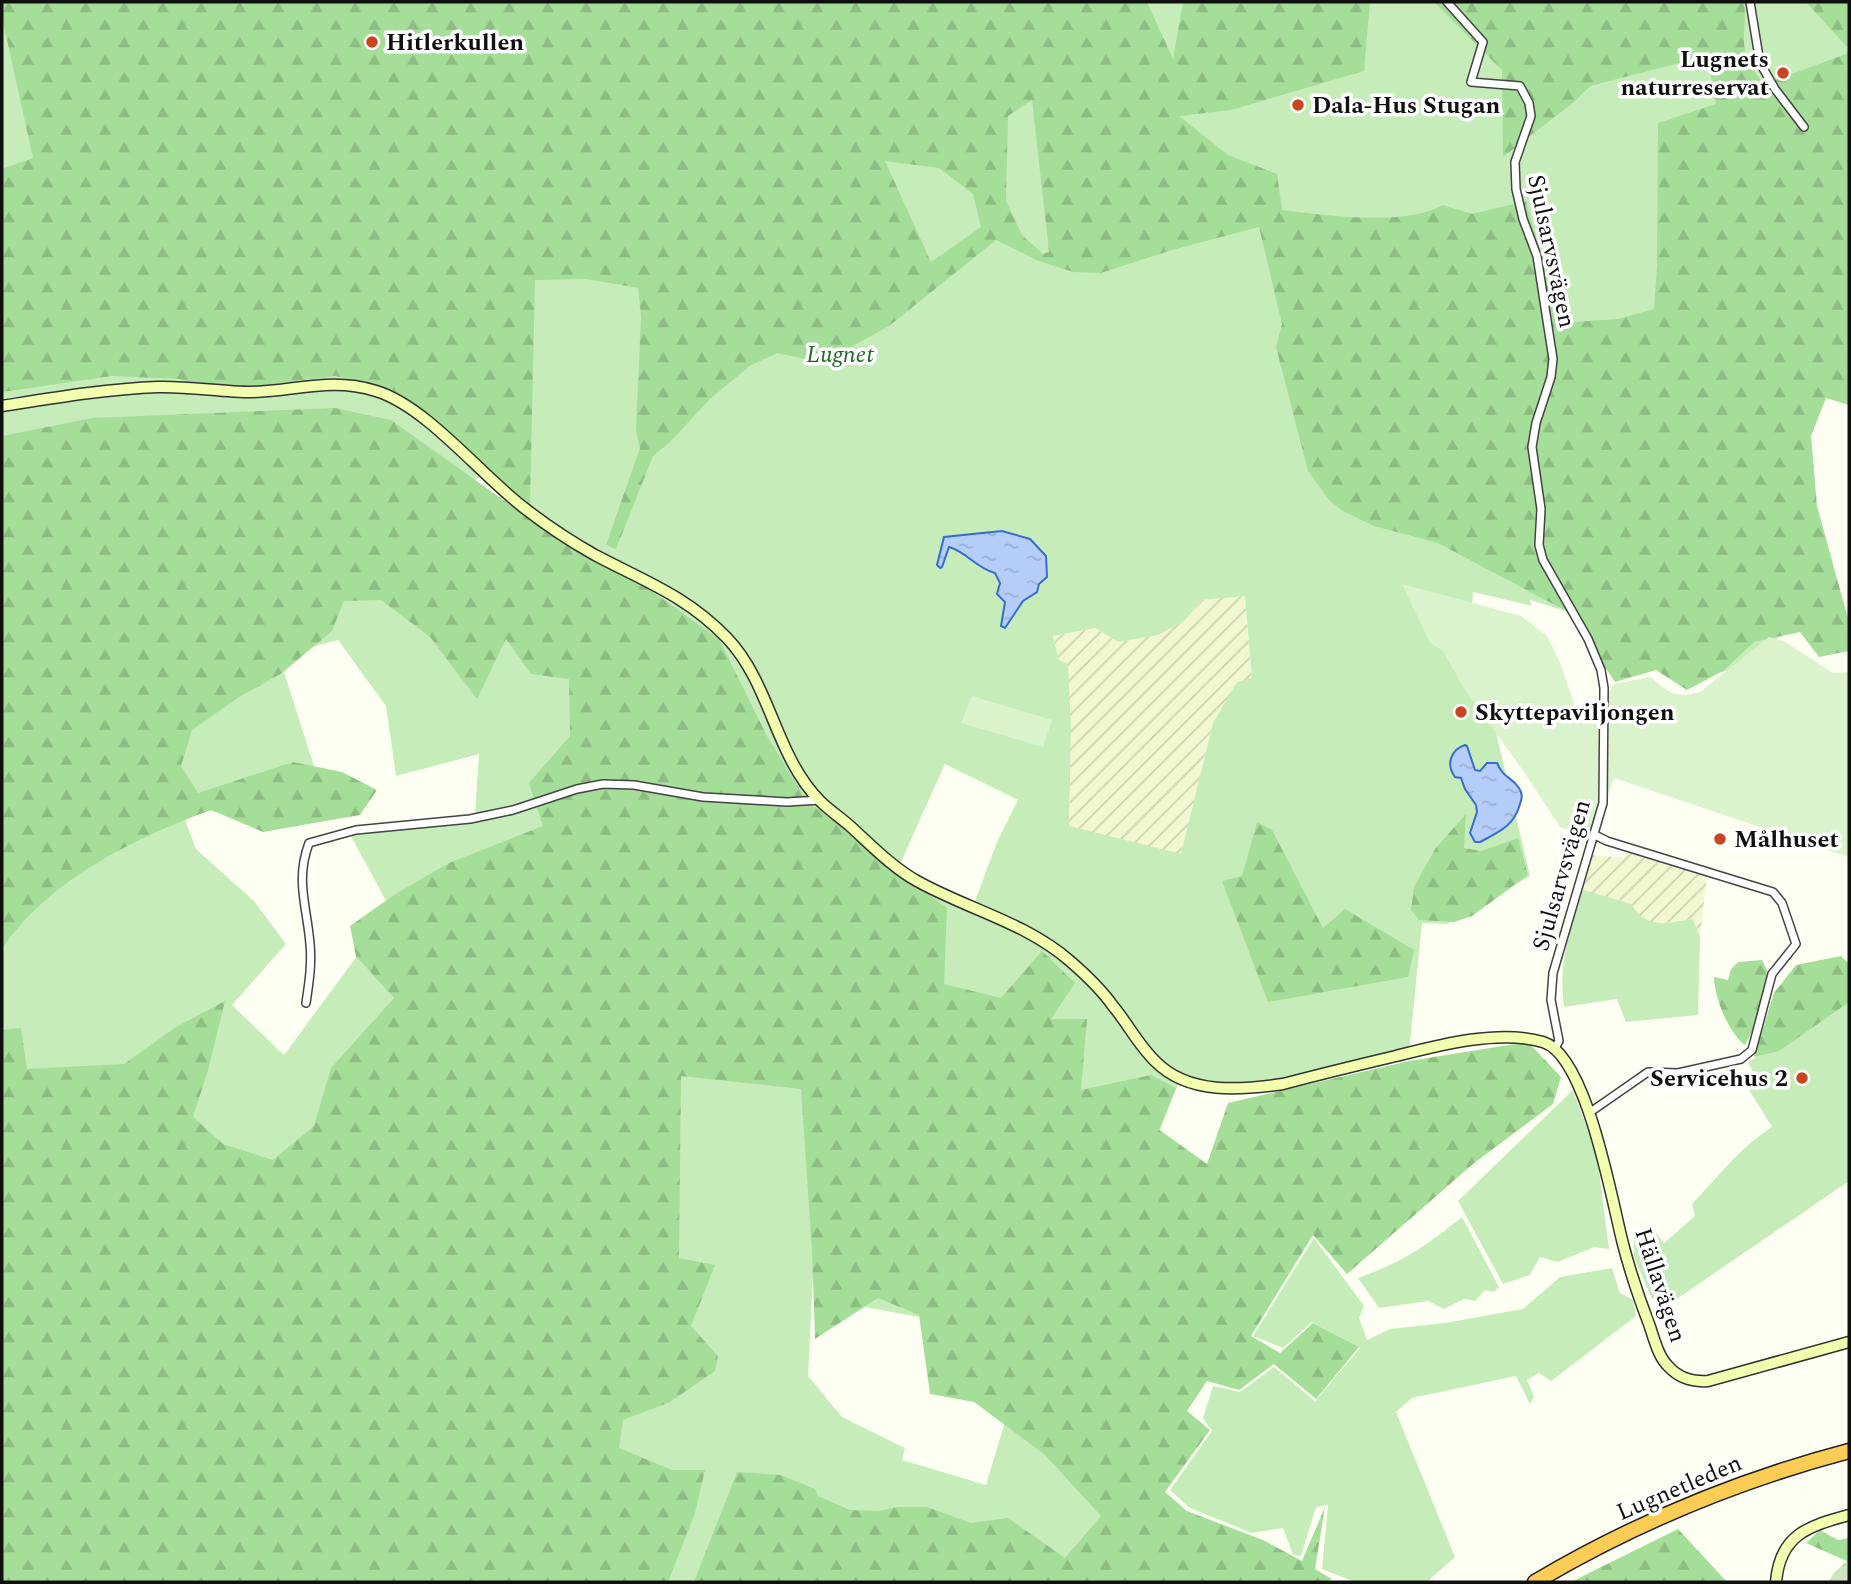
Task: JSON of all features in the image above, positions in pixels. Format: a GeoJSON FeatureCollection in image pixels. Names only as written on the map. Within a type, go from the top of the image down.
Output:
{"type":"FeatureCollection","features":[{"type":"Feature","properties":{"kind":"highway","name":"Lugnetleden"},"geometry":{"type":"LineString","coordinates":[[1535,1582],[1605,1544],[1714,1494],[1778,1471],[1849,1451]]}},
{"type":"Feature","properties":{"kind":"street","name":"Sjulsarvsvägen"},"geometry":{"type":"LineString","coordinates":[[1447,2],[1483,42],[1471,82],[1520,86],[1531,108],[1529,124],[1515,162],[1516,189],[1536,256],[1553,359],[1551,377],[1536,423],[1532,447],[1541,509],[1539,545],[1544,560],[1588,639],[1601,670],[1604,688],[1604,803],[1553,973],[1551,1000],[1559,1041],[1555,1048]]}},
{"type":"Feature","properties":{"kind":"street"},"geometry":{"type":"LineString","coordinates":[[1749,2],[1760,63],[1775,89],[1804,127]]}},
{"type":"Feature","properties":{"kind":"street"},"geometry":{"type":"LineString","coordinates":[[2,406],[72,395],[160,387],[254,392],[333,383],[381,392],[417,413],[500,488],[558,533],[682,599],[729,640],[763,697],[787,751],[820,800],[913,879],[1015,926],[1048,944],[1069,960],[1113,1005],[1157,1063],[1175,1076],[1195,1084],[1222,1088],[1259,1087],[1283,1084],[1455,1042],[1508,1038],[1542,1042],[1555,1048]]}},
{"type":"Feature","properties":{"kind":"street"},"geometry":{"type":"LineString","coordinates":[[306,1003],[311,971],[311,945],[301,879],[303,858],[309,843],[356,830],[470,819],[513,810],[590,785],[634,785],[703,797],[787,802],[820,800]]}},
{"type":"Feature","properties":{"kind":"street"},"geometry":{"type":"LineString","coordinates":[[1588,1113],[1648,1072],[1678,1073],[1741,1059],[1752,1050],[1772,974],[1796,944],[1782,903],[1773,892],[1595,835]]}},
{"type":"Feature","properties":{"kind":"street","name":"Hällavägen"},"geometry":{"type":"LineString","coordinates":[[1555,1048],[1571,1073],[1588,1113],[1608,1172],[1635,1287],[1662,1359],[1672,1370],[1690,1380],[1707,1381],[1849,1342]]}},
{"type":"Feature","properties":{"kind":"street"},"geometry":{"type":"LineString","coordinates":[[1776,1582],[1781,1560],[1794,1538],[1809,1527],[1849,1515]]}},
{"type":"Feature","properties":{"kind":"green space","name":"Lugnet"},"geometry":{"type":"Polygon","coordinates":[[[2,2],[1849,2],[1849,130],[1802,443],[1801,615],[1750,666],[1690,679],[1572,613],[1530,600],[1532,606],[1473,592],[1471,626],[1530,876],[1447,924],[1422,923],[1409,1052],[1334,1070],[1229,1090],[1180,1079],[1160,1130],[1203,1161],[1195,1245],[1122,1490],[1067,1582],[2,1582],[2,2]],[[482,473],[433,535],[475,564],[522,508],[482,473]],[[1245,596],[1202,600],[1184,621],[1158,635],[1119,642],[1095,628],[1053,636],[1059,660],[1068,664],[1071,731],[1069,826],[1181,854],[1213,723],[1237,682],[1252,678],[1245,596]],[[338,640],[279,656],[320,785],[184,817],[196,849],[254,901],[286,944],[232,1005],[284,1055],[391,910],[346,827],[475,814],[479,754],[396,776],[386,706],[338,640]],[[945,764],[899,866],[939,890],[974,904],[997,842],[1018,800],[945,764]],[[813,1275],[808,1376],[842,1417],[905,1448],[902,1460],[986,1485],[1008,1412],[924,1318],[849,1304],[813,1275]]]}},
{"type":"Feature","properties":{"kind":"green space"},"geometry":{"type":"Polygon","coordinates":[[[2,2],[1147,2],[1173,59],[1183,2],[1370,2],[1364,71],[1231,110],[1179,116],[1228,155],[1277,174],[1282,210],[1386,218],[1427,212],[1443,205],[1472,214],[1526,201],[1559,323],[1618,319],[1654,309],[1658,123],[1716,104],[1707,56],[1590,86],[1574,102],[1503,157],[1502,70],[1434,2],[1744,2],[1745,50],[1764,84],[1849,53],[1849,405],[1826,398],[1811,436],[1817,506],[1849,622],[1849,651],[1819,657],[1800,632],[1754,642],[1723,671],[1687,690],[1656,670],[1615,682],[1568,612],[1438,543],[1374,526],[1343,511],[1330,501],[1308,471],[1276,347],[1282,324],[1259,227],[1172,250],[1101,273],[1073,272],[1039,261],[996,240],[889,326],[822,363],[778,353],[751,365],[710,399],[670,442],[653,456],[616,549],[606,545],[640,448],[636,430],[641,317],[638,288],[586,279],[535,280],[530,504],[401,397],[358,381],[335,376],[251,387],[204,386],[179,379],[112,376],[2,392],[2,169],[33,158],[2,17],[2,2]],[[1032,100],[1008,116],[1006,201],[1022,235],[1043,254],[1049,252],[1032,100]],[[885,161],[931,262],[981,227],[973,194],[939,168],[885,161]]]}},
{"type":"Feature","properties":{"kind":"green space"},"geometry":{"type":"Polygon","coordinates":[[[1806,2],[1849,2],[1849,49],[1806,2]]]}},
{"type":"Feature","properties":{"kind":"green space"},"geometry":{"type":"Polygon","coordinates":[[[335,408],[391,420],[575,551],[636,580],[719,639],[767,736],[807,801],[947,908],[944,984],[1001,998],[1042,951],[1075,983],[1051,1019],[1087,1019],[1081,1090],[1151,1075],[1176,1088],[1159,1130],[1207,1164],[1228,1103],[1409,1061],[1528,1042],[1561,1077],[1553,1104],[1473,1164],[1347,1274],[1313,1235],[1251,1336],[1280,1353],[1313,1323],[1359,1347],[1316,1399],[1274,1364],[1239,1390],[1207,1381],[1187,1411],[1210,1430],[1165,1492],[1187,1511],[1263,1540],[1302,1561],[1325,1507],[1315,1569],[1332,1579],[1327,1582],[694,1582],[737,1472],[781,1475],[815,1489],[818,1496],[850,1510],[879,1511],[896,1507],[927,1507],[971,1523],[1008,1518],[1065,1558],[1101,1516],[1045,1455],[974,1402],[930,1394],[919,1315],[878,1298],[815,1339],[801,1089],[681,1076],[679,1258],[715,1265],[691,1326],[718,1356],[715,1371],[670,1402],[623,1420],[619,1448],[672,1470],[705,1470],[695,1513],[668,1582],[2,1582],[2,1030],[21,1028],[27,1069],[124,1064],[176,1027],[225,1001],[193,1117],[223,1144],[273,1160],[314,1126],[331,1068],[394,998],[356,956],[350,926],[397,893],[449,863],[543,826],[529,783],[570,736],[569,679],[531,674],[506,639],[477,699],[430,637],[381,600],[344,601],[332,631],[282,673],[239,697],[192,730],[181,766],[198,793],[293,762],[342,772],[377,790],[360,815],[263,832],[211,810],[153,834],[95,864],[43,902],[2,949],[2,436],[92,418],[335,408]]]}},
{"type":"Feature","properties":{"kind":"green space"},"geometry":{"type":"Polygon","coordinates":[[[1402,584],[1521,616],[1547,636],[1560,662],[1576,709],[1588,724],[1614,684],[1650,677],[1678,695],[1700,692],[1769,637],[1784,641],[1833,673],[1849,672],[1849,857],[1614,778],[1592,839],[1560,827],[1465,690],[1443,651],[1430,643],[1402,584]]]}},
{"type":"Feature","properties":{"kind":"green space"},"geometry":{"type":"Polygon","coordinates":[[[1245,596],[1252,678],[1213,723],[1181,855],[1069,827],[1071,731],[1053,636],[1095,628],[1119,642],[1158,635],[1184,621],[1202,600],[1245,596]]]}},
{"type":"Feature","properties":{"kind":"green space"},"geometry":{"type":"Polygon","coordinates":[[[972,696],[1052,720],[1043,747],[961,723],[972,696]]]}},
{"type":"Feature","properties":{"kind":"green space"},"geometry":{"type":"Polygon","coordinates":[[[1466,814],[1464,848],[1481,851],[1518,838],[1528,875],[1472,916],[1454,922],[1419,920],[1411,910],[1414,887],[1435,849],[1466,814]]]}},
{"type":"Feature","properties":{"kind":"green space"},"geometry":{"type":"Polygon","coordinates":[[[1257,822],[1272,830],[1323,928],[1345,909],[1414,950],[1408,977],[1268,1002],[1222,881],[1242,876],[1257,822]]]}},
{"type":"Feature","properties":{"kind":"green space"},"geometry":{"type":"Polygon","coordinates":[[[1626,852],[1707,876],[1700,938],[1693,919],[1655,924],[1583,890],[1592,855],[1624,858],[1626,852]]]}},
{"type":"Feature","properties":{"kind":"green space"},"geometry":{"type":"Polygon","coordinates":[[[1583,890],[1631,904],[1644,918],[1658,923],[1693,919],[1700,938],[1698,1015],[1626,1022],[1617,999],[1564,1007],[1564,961],[1583,890]]]}},
{"type":"Feature","properties":{"kind":"green space"},"geometry":{"type":"Polygon","coordinates":[[[1841,956],[1849,964],[1849,1002],[1779,1051],[1754,1057],[1774,993],[1796,965],[1841,956]]]}},
{"type":"Feature","properties":{"kind":"green space"},"geometry":{"type":"Polygon","coordinates":[[[1762,960],[1768,972],[1754,1028],[1745,1045],[1733,1033],[1723,1014],[1714,977],[1728,980],[1731,969],[1738,962],[1762,960]]]}},
{"type":"Feature","properties":{"kind":"green space"},"geometry":{"type":"Polygon","coordinates":[[[1849,988],[1849,1181],[1668,1305],[1652,1299],[1634,1257],[1634,1238],[1652,1228],[1664,1243],[1695,1216],[1692,1204],[1730,1163],[1772,1127],[1746,1085],[1757,1079],[1748,1063],[1849,988]]]}},
{"type":"Feature","properties":{"kind":"green space"},"geometry":{"type":"Polygon","coordinates":[[[1573,1090],[1597,1155],[1609,1249],[1594,1247],[1558,1262],[1540,1257],[1530,1275],[1503,1284],[1458,1201],[1573,1090]]]}},
{"type":"Feature","properties":{"kind":"green space"},"geometry":{"type":"Polygon","coordinates":[[[1462,1217],[1499,1287],[1494,1292],[1485,1290],[1475,1301],[1464,1299],[1444,1309],[1428,1301],[1379,1308],[1358,1278],[1389,1266],[1413,1252],[1462,1217]]]}},
{"type":"Feature","properties":{"kind":"green space"},"geometry":{"type":"Polygon","coordinates":[[[1314,1238],[1364,1306],[1359,1318],[1367,1340],[1390,1329],[1445,1323],[1523,1309],[1560,1277],[1612,1268],[1620,1293],[1633,1300],[1636,1316],[1551,1381],[1539,1373],[1527,1380],[1534,1397],[1530,1404],[1516,1376],[1412,1398],[1396,1412],[1455,1557],[1427,1582],[1355,1582],[1322,1569],[1328,1505],[1316,1507],[1301,1556],[1293,1555],[1283,1528],[1252,1533],[1190,1508],[1170,1490],[1212,1431],[1203,1418],[1213,1386],[1240,1392],[1274,1367],[1315,1401],[1360,1348],[1312,1322],[1283,1348],[1253,1336],[1314,1238]]]}},
{"type":"Feature","properties":{"kind":"green space"},"geometry":{"type":"Polygon","coordinates":[[[1678,1529],[1727,1582],[1572,1582],[1587,1574],[1678,1529]]]}},
{"type":"Feature","properties":{"kind":"green space"},"geometry":{"type":"Polygon","coordinates":[[[1820,1530],[1838,1540],[1849,1538],[1849,1562],[1806,1543],[1820,1530]]]}},
{"type":"Feature","properties":{"kind":"green space"},"geometry":{"type":"Polygon","coordinates":[[[1849,1559],[1849,1582],[1829,1582],[1833,1574],[1849,1559]]]}},
{"type":"Feature","properties":{"kind":"water"},"geometry":{"type":"Polygon","coordinates":[[[1002,531],[1030,539],[1046,556],[1047,577],[1039,584],[1037,592],[1023,601],[1005,628],[1001,626],[1005,602],[997,594],[1000,583],[995,573],[949,547],[942,567],[937,565],[944,537],[1002,531]]]}},
{"type":"Feature","properties":{"kind":"water"},"geometry":{"type":"Polygon","coordinates":[[[1465,745],[1475,770],[1480,771],[1487,763],[1497,763],[1522,794],[1517,812],[1510,823],[1480,842],[1475,842],[1470,833],[1477,812],[1476,805],[1461,778],[1455,777],[1450,763],[1456,750],[1465,745]]]}},
{"type":"Feature","properties":{"kind":"place","name":"Hitlerkullen"},"geometry":{"type":"Point","coordinates":[372,42]}},
{"type":"Feature","properties":{"kind":"place","name":"Lugnets naturreservat"},"geometry":{"type":"Point","coordinates":[1783,73]}},
{"type":"Feature","properties":{"kind":"place","name":"Dala-Hus Stugan"},"geometry":{"type":"Point","coordinates":[1298,105]}},
{"type":"Feature","properties":{"kind":"place","name":"Skyttepaviljongen"},"geometry":{"type":"Point","coordinates":[1461,712]}},
{"type":"Feature","properties":{"kind":"place","name":"Målhuset"},"geometry":{"type":"Point","coordinates":[1720,839]}},
{"type":"Feature","properties":{"kind":"place","name":"Servicehus 2"},"geometry":{"type":"Point","coordinates":[1802,1078]}}]}
